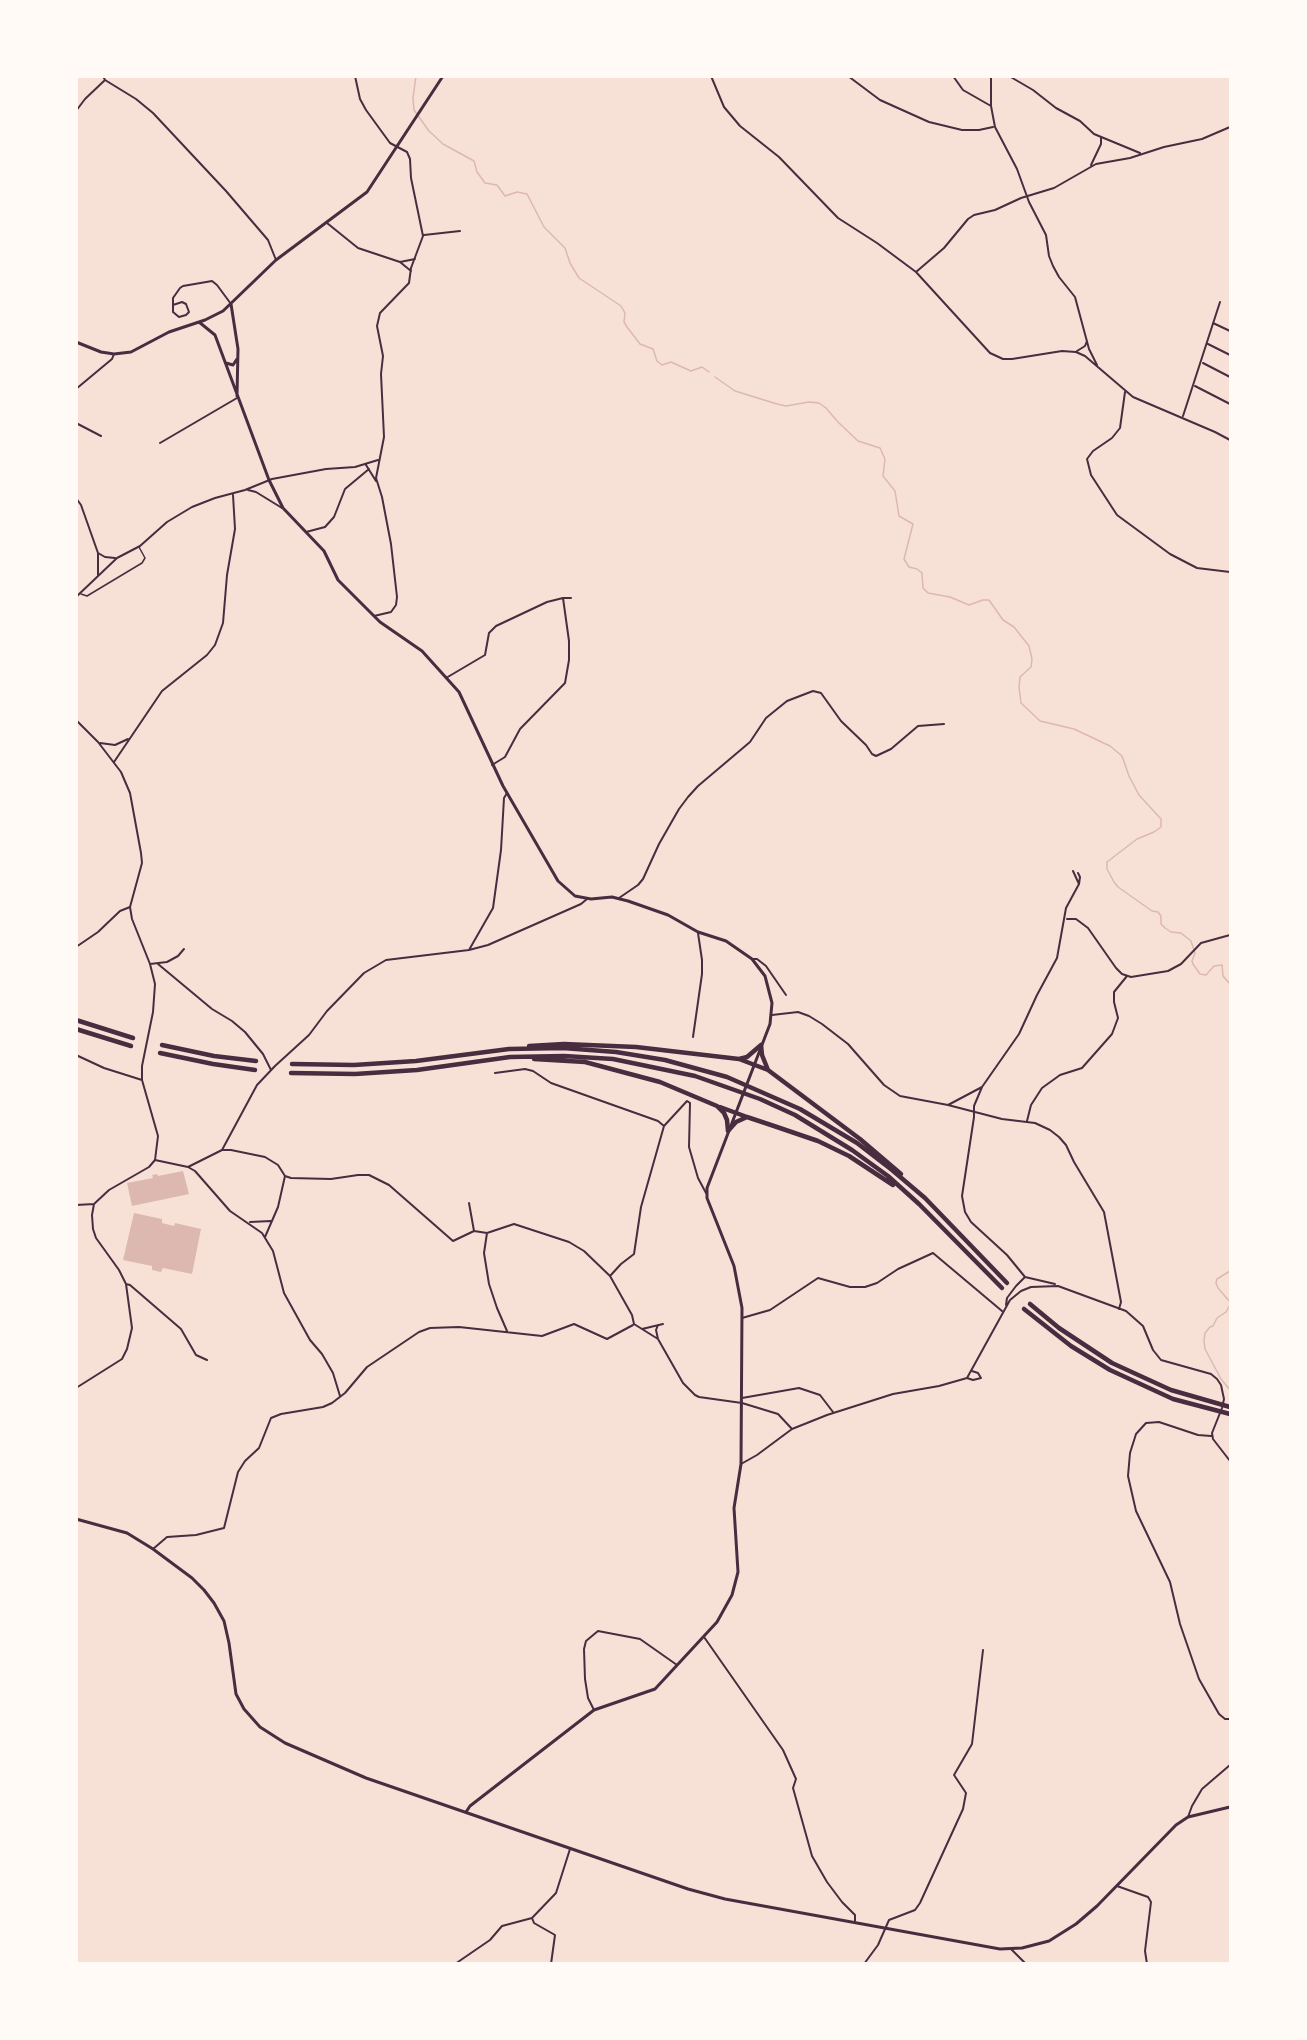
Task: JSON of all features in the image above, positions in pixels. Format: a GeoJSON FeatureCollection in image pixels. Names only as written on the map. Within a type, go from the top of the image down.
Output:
{"type":"FeatureCollection","features":[{"type":"Feature","properties":{"kind":"highway"},"geometry":{"type":"LineString","coordinates":[[76,1020],[133,1038]]}},
{"type":"Feature","properties":{"kind":"highway"},"geometry":{"type":"LineString","coordinates":[[76,1029],[131,1046]]}},
{"type":"Feature","properties":{"kind":"highway"},"geometry":{"type":"LineString","coordinates":[[162,1045],[214,1056],[256,1061]]}},
{"type":"Feature","properties":{"kind":"highway"},"geometry":{"type":"LineString","coordinates":[[292,1064],[354,1065],[416,1061],[538,1045],[592,1045],[667,1050],[739,1059],[768,1070],[895,1167],[1007,1283]]}},
{"type":"Feature","properties":{"kind":"highway"},"geometry":{"type":"LineString","coordinates":[[739,1059],[747,1057],[761,1046]]}},
{"type":"Feature","properties":{"kind":"highway"},"geometry":{"type":"LineString","coordinates":[[761,1046],[768,1070]]}},
{"type":"Feature","properties":{"kind":"highway"},"geometry":{"type":"LineString","coordinates":[[509,1049],[563,1048],[616,1052],[665,1060],[727,1077],[764,1092],[827,1124],[857,1143],[925,1198]]}},
{"type":"Feature","properties":{"kind":"highway"},"geometry":{"type":"LineString","coordinates":[[160,1053],[255,1070]]}},
{"type":"Feature","properties":{"kind":"highway"},"geometry":{"type":"LineString","coordinates":[[291,1072],[355,1074],[510,1057],[564,1056],[613,1059],[663,1068],[724,1085],[795,1115],[888,1176],[1002,1288]]}},
{"type":"Feature","properties":{"kind":"highway"},"geometry":{"type":"LineString","coordinates":[[510,1057],[585,1062],[660,1082],[717,1106],[818,1141],[849,1156],[919,1204]]}},
{"type":"Feature","properties":{"kind":"highway"},"geometry":{"type":"LineString","coordinates":[[717,1106],[724,1113],[728,1131]]}},
{"type":"Feature","properties":{"kind":"highway"},"geometry":{"type":"LineString","coordinates":[[728,1131],[736,1122],[747,1117]]}},
{"type":"Feature","properties":{"kind":"highway"},"geometry":{"type":"LineString","coordinates":[[1030,1304],[1059,1328],[1112,1362],[1171,1390],[1230,1407]]}},
{"type":"Feature","properties":{"kind":"highway"},"geometry":{"type":"LineString","coordinates":[[1024,1309],[1063,1340],[1110,1370],[1173,1399],[1230,1414]]}},
{"type":"Feature","properties":{"kind":"street"},"geometry":{"type":"LineString","coordinates":[[355,76],[362,104],[390,142],[407,153],[410,159],[411,178],[423,236],[410,278],[403,290],[386,306],[378,318],[378,333],[383,356],[381,374],[384,437],[378,460],[377,482]]}},
{"type":"Feature","properties":{"kind":"street"},"geometry":{"type":"LineString","coordinates":[[76,342],[101,352],[114,354],[136,351],[169,332],[205,320],[223,310],[276,260],[367,192],[443,76]]}},
{"type":"Feature","properties":{"kind":"street"},"geometry":{"type":"LineString","coordinates":[[711,76],[724,107],[740,126],[780,157],[838,218],[916,272],[983,345],[997,357],[1012,359],[1062,351],[1076,352],[1096,365],[1125,392],[1142,402],[1182,417],[1230,440]]}},
{"type":"Feature","properties":{"kind":"street"},"geometry":{"type":"LineString","coordinates":[[848,76],[879,100],[930,122],[962,130],[995,127]]}},
{"type":"Feature","properties":{"kind":"street"},"geometry":{"type":"LineString","coordinates":[[953,76],[963,90],[991,106]]}},
{"type":"Feature","properties":{"kind":"street"},"geometry":{"type":"LineString","coordinates":[[991,76],[991,106],[995,127],[1017,169],[1027,197],[1046,236],[1053,266],[1075,297],[1096,365]]}},
{"type":"Feature","properties":{"kind":"street"},"geometry":{"type":"LineString","coordinates":[[1009,76],[1101,137],[1142,153]]}},
{"type":"Feature","properties":{"kind":"street"},"geometry":{"type":"LineString","coordinates":[[76,111],[104,78],[128,93],[153,113],[226,190],[268,240],[276,260]]}},
{"type":"Feature","properties":{"kind":"street"},"geometry":{"type":"LineString","coordinates":[[916,272],[944,248],[968,219],[1054,188],[1091,166],[1202,139],[1230,127]]}},
{"type":"Feature","properties":{"kind":"street"},"geometry":{"type":"LineString","coordinates":[[1091,166],[1101,144],[1101,137]]}},
{"type":"Feature","properties":{"kind":"street"},"geometry":{"type":"LineString","coordinates":[[327,222],[358,248],[400,262],[411,271]]}},
{"type":"Feature","properties":{"kind":"street"},"geometry":{"type":"LineString","coordinates":[[423,236],[460,231]]}},
{"type":"Feature","properties":{"kind":"street"},"geometry":{"type":"LineString","coordinates":[[400,262],[415,259]]}},
{"type":"Feature","properties":{"kind":"street"},"geometry":{"type":"LineString","coordinates":[[173,305],[184,303],[189,312],[184,316],[179,317],[174,314],[173,305],[173,298],[181,286],[212,281],[231,304],[238,357],[237,398]]}},
{"type":"Feature","properties":{"kind":"street"},"geometry":{"type":"LineString","coordinates":[[1182,417],[1220,302]]}},
{"type":"Feature","properties":{"kind":"street"},"geometry":{"type":"LineString","coordinates":[[223,310],[232,315],[235,321]]}},
{"type":"Feature","properties":{"kind":"street"},"geometry":{"type":"LineString","coordinates":[[204,326],[205,320]]}},
{"type":"Feature","properties":{"kind":"street"},"geometry":{"type":"LineString","coordinates":[[199,322],[215,335],[269,480],[283,508],[324,551],[338,580],[374,616],[422,651],[459,692],[492,765],[558,881],[575,896],[587,899],[619,898],[668,915],[699,932],[726,941],[752,959],[765,976],[770,990],[772,1015],[706,1189]]}},
{"type":"Feature","properties":{"kind":"street"},"geometry":{"type":"LineString","coordinates":[[1213,322],[1230,331]]}},
{"type":"Feature","properties":{"kind":"street"},"geometry":{"type":"LineString","coordinates":[[1076,352],[1085,346],[1087,341]]}},
{"type":"Feature","properties":{"kind":"street"},"geometry":{"type":"LineString","coordinates":[[1208,344],[1230,355]]}},
{"type":"Feature","properties":{"kind":"street"},"geometry":{"type":"LineString","coordinates":[[76,389],[112,359],[114,354]]}},
{"type":"Feature","properties":{"kind":"street"},"geometry":{"type":"LineString","coordinates":[[223,359],[230,365],[235,363],[238,357]]}},
{"type":"Feature","properties":{"kind":"street"},"geometry":{"type":"LineString","coordinates":[[1203,363],[1230,377]]}},
{"type":"Feature","properties":{"kind":"street"},"geometry":{"type":"LineString","coordinates":[[1195,386],[1230,404]]}},
{"type":"Feature","properties":{"kind":"street"},"geometry":{"type":"LineString","coordinates":[[1125,392],[1120,428],[1112,438],[1093,451],[1087,459],[1091,475],[1122,520],[1170,554],[1197,568],[1230,572]]}},
{"type":"Feature","properties":{"kind":"street"},"geometry":{"type":"LineString","coordinates":[[160,443],[237,398]]}},
{"type":"Feature","properties":{"kind":"street"},"geometry":{"type":"LineString","coordinates":[[76,423],[101,436]]}},
{"type":"Feature","properties":{"kind":"street"},"geometry":{"type":"LineString","coordinates":[[76,597],[117,558],[139,547],[167,522],[192,507],[269,480],[326,469],[366,465],[378,460]]}},
{"type":"Feature","properties":{"kind":"street"},"geometry":{"type":"LineString","coordinates":[[366,465],[377,482],[382,497],[391,544],[397,597],[396,605],[391,612],[374,616]]}},
{"type":"Feature","properties":{"kind":"street"},"geometry":{"type":"LineString","coordinates":[[306,532],[325,527],[334,517],[345,489],[369,469]]}},
{"type":"Feature","properties":{"kind":"street"},"geometry":{"type":"LineString","coordinates":[[245,490],[256,492],[276,506],[283,508]]}},
{"type":"Feature","properties":{"kind":"street"},"geometry":{"type":"LineString","coordinates":[[114,762],[162,691],[207,655],[215,645],[223,623],[227,575],[235,529],[233,494]]}},
{"type":"Feature","properties":{"kind":"street"},"geometry":{"type":"LineString","coordinates":[[76,498],[81,505],[98,553],[97,576]]}},
{"type":"Feature","properties":{"kind":"street"},"geometry":{"type":"LineString","coordinates":[[98,553],[105,557],[117,558]]}},
{"type":"Feature","properties":{"kind":"street"},"geometry":{"type":"LineString","coordinates":[[446,678],[485,655],[489,633],[496,626],[547,602],[562,597],[571,598]]}},
{"type":"Feature","properties":{"kind":"street"},"geometry":{"type":"LineString","coordinates":[[492,765],[505,757],[520,729],[560,688],[568,675],[569,641],[562,597]]}},
{"type":"Feature","properties":{"kind":"street"},"geometry":{"type":"LineString","coordinates":[[619,898],[643,879],[659,844],[688,797],[750,742],[766,718],[787,701],[813,691],[821,693],[841,721],[876,756],[891,749],[918,726],[944,724]]}},
{"type":"Feature","properties":{"kind":"street"},"geometry":{"type":"LineString","coordinates":[[76,720],[114,762],[130,793],[142,863],[130,907],[139,942],[150,964],[155,984],[153,1012],[142,1066],[142,1080],[158,1136],[155,1160],[149,1167],[109,1190],[94,1204],[92,1215],[96,1238],[126,1284],[132,1328],[126,1354],[122,1359],[76,1388]]}},
{"type":"Feature","properties":{"kind":"street"},"geometry":{"type":"LineString","coordinates":[[98,742],[115,745],[130,737]]}},
{"type":"Feature","properties":{"kind":"street"},"geometry":{"type":"LineString","coordinates":[[469,950],[493,908],[501,850],[504,798],[507,793]]}},
{"type":"Feature","properties":{"kind":"street"},"geometry":{"type":"LineString","coordinates":[[1072,871],[1079,884]]}},
{"type":"Feature","properties":{"kind":"street"},"geometry":{"type":"LineString","coordinates":[[1078,873],[1079,884],[1066,908],[1058,958],[1037,995],[1023,1027],[982,1087],[973,1111],[962,1204],[971,1222],[1007,1255],[1025,1277],[1048,1281],[1133,1316],[1143,1326],[1153,1350],[1161,1360],[1211,1374],[1217,1379],[1224,1399],[1212,1436],[1216,1445],[1230,1461]]}},
{"type":"Feature","properties":{"kind":"street"},"geometry":{"type":"LineString","coordinates":[[222,1150],[257,1085],[305,1040],[327,1011],[364,973],[386,960],[469,950],[514,935],[581,904],[587,899]]}},
{"type":"Feature","properties":{"kind":"street"},"geometry":{"type":"LineString","coordinates":[[76,947],[98,932],[120,911],[130,907]]}},
{"type":"Feature","properties":{"kind":"street"},"geometry":{"type":"LineString","coordinates":[[1065,921],[1070,917],[1088,928],[1110,960],[1122,974],[1127,976],[1139,977],[1168,971],[1181,964],[1205,941],[1230,935]]}},
{"type":"Feature","properties":{"kind":"street"},"geometry":{"type":"LineString","coordinates":[[693,1037],[702,974],[699,932]]}},
{"type":"Feature","properties":{"kind":"street"},"geometry":{"type":"LineString","coordinates":[[150,964],[167,963],[184,949]]}},
{"type":"Feature","properties":{"kind":"street"},"geometry":{"type":"LineString","coordinates":[[752,959],[757,959],[766,966],[786,995]]}},
{"type":"Feature","properties":{"kind":"street"},"geometry":{"type":"LineString","coordinates":[[158,964],[245,1032],[263,1054],[271,1070]]}},
{"type":"Feature","properties":{"kind":"street"},"geometry":{"type":"LineString","coordinates":[[1027,1121],[1031,1105],[1042,1088],[1060,1075],[1083,1068],[1112,1034],[1118,1018],[1114,992],[1127,976]]}},
{"type":"Feature","properties":{"kind":"street"},"geometry":{"type":"LineString","coordinates":[[772,1015],[798,1012],[835,1033],[848,1044],[884,1085],[900,1096],[948,1104],[1002,1119],[1027,1121],[1042,1125],[1059,1137],[1066,1145],[1106,1218],[1121,1302],[1119,1309]]}},
{"type":"Feature","properties":{"kind":"street"},"geometry":{"type":"LineString","coordinates":[[76,1055],[104,1068],[142,1080]]}},
{"type":"Feature","properties":{"kind":"street"},"geometry":{"type":"LineString","coordinates":[[495,1073],[525,1069],[533,1071],[551,1083],[658,1121],[664,1126]]}},
{"type":"Feature","properties":{"kind":"street"},"geometry":{"type":"LineString","coordinates":[[948,1104],[982,1087]]}},
{"type":"Feature","properties":{"kind":"street"},"geometry":{"type":"LineString","coordinates":[[466,1812],[470,1806],[594,1710],[650,1692],[659,1685],[726,1610],[736,1584],[738,1572],[734,1508],[741,1464],[742,1403],[742,1318],[739,1287],[734,1266],[706,1189],[698,1178],[689,1147],[690,1103],[687,1101],[664,1126],[641,1207],[634,1254],[610,1276]]}},
{"type":"Feature","properties":{"kind":"street"},"geometry":{"type":"LineString","coordinates":[[188,1167],[222,1150],[265,1157],[281,1167],[285,1176],[278,1207],[266,1237]]}},
{"type":"Feature","properties":{"kind":"street"},"geometry":{"type":"LineString","coordinates":[[155,1160],[188,1167],[195,1171],[230,1211],[266,1237],[276,1260],[282,1288],[310,1340],[336,1377],[340,1397]]}},
{"type":"Feature","properties":{"kind":"street"},"geometry":{"type":"LineString","coordinates":[[285,1176],[331,1179],[358,1174],[369,1175],[388,1185],[450,1240],[455,1241],[474,1232],[487,1233],[514,1224],[569,1242],[584,1251],[610,1276],[628,1307],[634,1324],[658,1339]]}},
{"type":"Feature","properties":{"kind":"street"},"geometry":{"type":"LineString","coordinates":[[698,1178],[706,1189]]}},
{"type":"Feature","properties":{"kind":"street"},"geometry":{"type":"LineString","coordinates":[[469,1203],[474,1232]]}},
{"type":"Feature","properties":{"kind":"street"},"geometry":{"type":"LineString","coordinates":[[76,1205],[94,1204]]}},
{"type":"Feature","properties":{"kind":"street"},"geometry":{"type":"LineString","coordinates":[[248,1222],[271,1221]]}},
{"type":"Feature","properties":{"kind":"street"},"geometry":{"type":"LineString","coordinates":[[487,1233],[484,1253],[489,1284],[507,1331]]}},
{"type":"Feature","properties":{"kind":"street"},"geometry":{"type":"LineString","coordinates":[[742,1318],[770,1310],[818,1278],[850,1287],[865,1287],[933,1253],[1002,1311]]}},
{"type":"Feature","properties":{"kind":"street"},"geometry":{"type":"LineString","coordinates":[[1005,1307],[1007,1298],[1025,1277]]}},
{"type":"Feature","properties":{"kind":"street"},"geometry":{"type":"LineString","coordinates":[[126,1284],[182,1329],[196,1355],[207,1360]]}},
{"type":"Feature","properties":{"kind":"street"},"geometry":{"type":"LineString","coordinates":[[741,1464],[792,1429],[893,1394],[939,1386],[968,1377],[1002,1311],[1020,1291],[1031,1287],[1058,1286]]}},
{"type":"Feature","properties":{"kind":"street"},"geometry":{"type":"LineString","coordinates":[[153,1549],[167,1537],[196,1535],[224,1528],[238,1472],[245,1461],[259,1448],[271,1418],[281,1414],[323,1407],[340,1397],[368,1367],[419,1332],[441,1327],[507,1331],[542,1336],[574,1324],[607,1339],[634,1324]]}},
{"type":"Feature","properties":{"kind":"street"},"geometry":{"type":"LineString","coordinates":[[642,1329],[663,1324]]}},
{"type":"Feature","properties":{"kind":"street"},"geometry":{"type":"LineString","coordinates":[[658,1325],[656,1330],[658,1339],[683,1383],[695,1395],[742,1403],[778,1414],[792,1429]]}},
{"type":"Feature","properties":{"kind":"street"},"geometry":{"type":"LineString","coordinates":[[968,1377],[973,1380],[981,1378],[978,1373],[972,1371]]}},
{"type":"Feature","properties":{"kind":"street"},"geometry":{"type":"LineString","coordinates":[[742,1398],[799,1388],[820,1395],[834,1413]]}},
{"type":"Feature","properties":{"kind":"street"},"geometry":{"type":"LineString","coordinates":[[1212,1436],[1198,1435],[1155,1421],[1141,1425],[1136,1434],[1128,1466],[1131,1495],[1145,1532],[1170,1582],[1180,1624],[1199,1679],[1219,1714],[1225,1719],[1230,1719]]}},
{"type":"Feature","properties":{"kind":"street"},"geometry":{"type":"LineString","coordinates":[[76,1519],[127,1533],[192,1578],[210,1596],[219,1612],[229,1643],[236,1694],[244,1709],[260,1727],[285,1743],[366,1778],[688,1889],[725,1899],[884,1929],[1011,1949],[1041,1944],[1063,1933],[1097,1906],[1156,1844],[1188,1817],[1230,1807]]}},
{"type":"Feature","properties":{"kind":"street"},"geometry":{"type":"LineString","coordinates":[[594,1710],[588,1698],[584,1649],[586,1641],[598,1631],[640,1640],[677,1665]]}},
{"type":"Feature","properties":{"kind":"street"},"geometry":{"type":"LineString","coordinates":[[704,1637],[783,1750],[796,1779],[793,1788],[812,1857],[826,1882],[855,1915],[855,1923]]}},
{"type":"Feature","properties":{"kind":"street"},"geometry":{"type":"LineString","coordinates":[[864,1964],[878,1945],[889,1920],[915,1910],[920,1903],[963,1809],[966,1793],[954,1775],[972,1744],[982,1650]]}},
{"type":"Feature","properties":{"kind":"street"},"geometry":{"type":"LineString","coordinates":[[1188,1817],[1202,1789],[1230,1766]]}},
{"type":"Feature","properties":{"kind":"street"},"geometry":{"type":"LineString","coordinates":[[455,1964],[490,1940],[502,1926],[531,1918],[556,1893],[571,1847]]}},
{"type":"Feature","properties":{"kind":"street"},"geometry":{"type":"LineString","coordinates":[[1116,1886],[1148,1897],[1152,1902],[1144,1951],[1148,1964]]}},
{"type":"Feature","properties":{"kind":"street"},"geometry":{"type":"LineString","coordinates":[[531,1918],[534,1923],[555,1935],[551,1964]]}},
{"type":"Feature","properties":{"kind":"street"},"geometry":{"type":"LineString","coordinates":[[1011,1949],[1026,1964]]}},
{"type":"Feature","properties":{"kind":"lane"},"geometry":{"type":"LineString","coordinates":[[80,593],[87,596],[142,563],[145,558],[139,547]]}},
{"type":"Feature","properties":{"kind":"shaded area"},"geometry":{"type":"Polygon","coordinates":[[[183,1171],[189,1194],[132,1206],[127,1183],[153,1178],[152,1175],[183,1171]]]}},
{"type":"Feature","properties":{"kind":"shaded area"},"geometry":{"type":"Polygon","coordinates":[[[134,1213],[162,1219],[162,1223],[174,1226],[175,1223],[201,1229],[192,1274],[163,1268],[161,1272],[152,1270],[152,1266],[123,1260],[134,1213]]]}},
{"type":"Feature","properties":{"kind":"waterway"},"geometry":{"type":"LineString","coordinates":[[416,76],[414,110],[429,131],[443,144],[474,161],[477,172],[485,183],[497,185],[505,196],[517,192],[527,194],[544,227],[565,248],[570,263],[579,278],[621,306],[625,313],[624,322],[627,327],[640,344],[653,349],[657,361],[662,365],[671,362],[691,371],[702,367],[709,372]]}},
{"type":"Feature","properties":{"kind":"waterway"},"geometry":{"type":"LineString","coordinates":[[715,377],[735,391],[777,404],[786,406],[809,402],[819,403],[858,441],[880,448],[885,459],[883,476],[895,491],[899,516],[913,524],[904,559],[909,567],[922,573],[923,588],[928,593],[950,597],[969,605],[989,600],[1003,620],[1014,627],[1029,646],[1031,667],[1020,677],[1021,703],[1040,721],[1074,729],[1110,746],[1122,756],[1139,795],[1161,819],[1161,827],[1137,839],[1107,862],[1107,869],[1114,882],[1152,911],[1158,912],[1161,916],[1161,924],[1165,928],[1171,932],[1181,933],[1191,941],[1195,953],[1192,961],[1200,974],[1206,975],[1214,966],[1222,965],[1223,976],[1230,984]]}},
{"type":"Feature","properties":{"kind":"waterway"},"geometry":{"type":"LineString","coordinates":[[1230,1271],[1217,1279],[1216,1283],[1230,1302]]}},
{"type":"Feature","properties":{"kind":"waterway"},"geometry":{"type":"LineString","coordinates":[[1230,1305],[1205,1333],[1204,1341],[1205,1349],[1221,1379],[1230,1390]]}}]}
